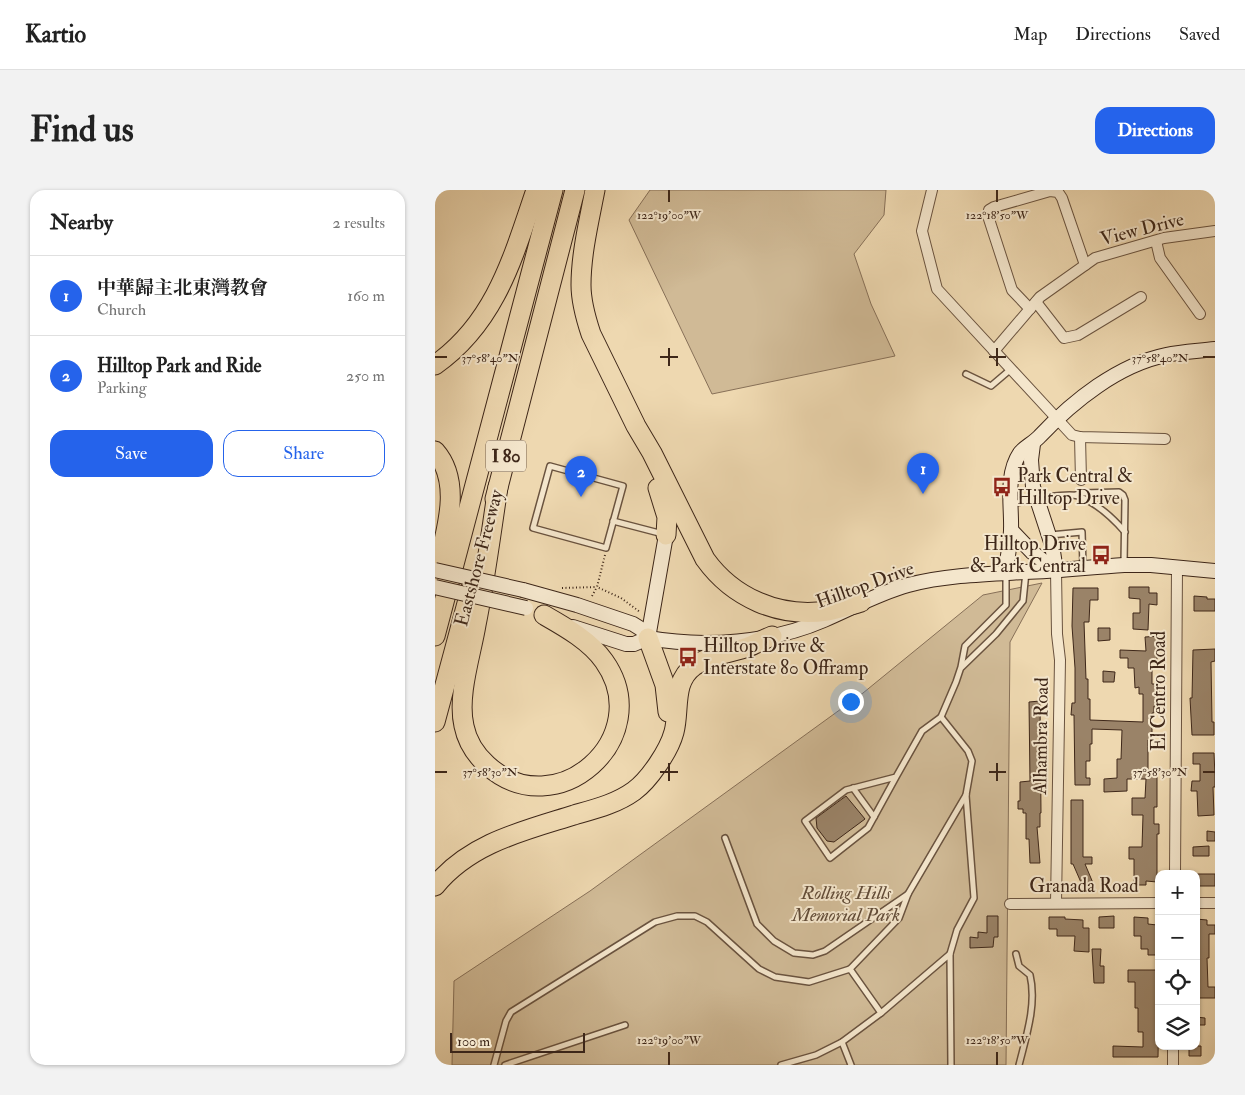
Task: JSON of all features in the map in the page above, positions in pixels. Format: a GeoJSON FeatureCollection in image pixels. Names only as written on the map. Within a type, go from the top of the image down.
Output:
{"type":"FeatureCollection","features":[{"type":"Feature","properties":{"kind":"highway"},"geometry":{"type":"LineString","coordinates":[[435,365],[450,354],[468,336],[492,303],[511,260],[536,190]]}},
{"type":"Feature","properties":{"kind":"highway","name":"Eastshore Freeway"},"geometry":{"type":"LineString","coordinates":[[435,636],[553,190]]}},
{"type":"Feature","properties":{"kind":"highway","name":"Eastshore Freeway"},"geometry":{"type":"LineString","coordinates":[[435,722],[575,190]]}},
{"type":"Feature","properties":{"kind":"highway"},"geometry":{"type":"LineString","coordinates":[[595,190],[583,263],[582,294],[591,334],[705,559],[712,569],[733,588],[759,603],[787,610],[813,612],[828,611],[861,602]]}},
{"type":"Feature","properties":{"kind":"highway"},"geometry":{"type":"LineString","coordinates":[[636,426],[644,456],[665,509],[667,517],[666,535]]}},
{"type":"Feature","properties":{"kind":"highway"},"geometry":{"type":"LineString","coordinates":[[435,451],[445,466],[451,489],[449,511],[435,579]]}},
{"type":"Feature","properties":{"kind":"highway"},"geometry":{"type":"LineString","coordinates":[[498,487],[477,624],[465,685],[462,713],[463,726],[473,749],[491,769],[503,777],[533,785],[548,785],[562,782],[576,777],[586,770],[605,751],[612,739],[619,713],[616,684],[604,660],[594,649],[545,615]]}},
{"type":"Feature","properties":{"kind":"highway"},"geometry":{"type":"LineString","coordinates":[[435,886],[459,863],[484,846],[512,835],[611,804],[635,790],[663,757],[670,745],[676,721],[679,689],[687,672],[705,660],[748,647],[771,636]]}},
{"type":"Feature","properties":{"kind":"highway"},"geometry":{"type":"LineString","coordinates":[[649,638],[662,673],[669,709],[665,743],[651,772]]}},
{"type":"Feature","properties":{"kind":"street"},"geometry":{"type":"LineString","coordinates":[[932,190],[922,231],[937,289],[1072,435],[1079,437],[1165,439]]}},
{"type":"Feature","properties":{"kind":"street"},"geometry":{"type":"LineString","coordinates":[[1085,265],[1058,192],[1050,191],[989,210],[988,216],[1012,290],[1033,306],[1063,338],[1078,335],[1141,297]]}},
{"type":"Feature","properties":{"kind":"street","name":"View Drive"},"geometry":{"type":"LineString","coordinates":[[994,351],[1040,297],[1095,258],[1156,241],[1215,231]]}},
{"type":"Feature","properties":{"kind":"street"},"geometry":{"type":"LineString","coordinates":[[1156,241],[1160,258],[1200,314]]}},
{"type":"Feature","properties":{"kind":"street"},"geometry":{"type":"LineString","coordinates":[[1006,572],[1011,530],[1012,479],[1020,452],[1033,444],[1057,418],[1093,389],[1125,370],[1164,356],[1215,349]]}},
{"type":"Feature","properties":{"kind":"street"},"geometry":{"type":"LineString","coordinates":[[1079,437],[1081,480]]}},
{"type":"Feature","properties":{"kind":"street"},"geometry":{"type":"LineString","coordinates":[[1033,444],[1031,460],[1033,487],[1052,545],[1056,571]]}},
{"type":"Feature","properties":{"kind":"street"},"geometry":{"type":"LineString","coordinates":[[1011,530],[1056,571]]}},
{"type":"Feature","properties":{"kind":"street"},"geometry":{"type":"LineString","coordinates":[[649,638],[666,535]]}},
{"type":"Feature","properties":{"kind":"street","name":"Hilltop Drive"},"geometry":{"type":"LineString","coordinates":[[435,586],[526,608],[578,629],[626,644],[634,644],[649,638],[705,642],[771,636],[807,627],[861,602],[908,585],[948,578],[1006,572],[1056,571],[1083,567],[1151,564],[1177,568],[1215,570]]}},
{"type":"Feature","properties":{"kind":"street","name":"El Centro Road"},"geometry":{"type":"LineString","coordinates":[[1175,870],[1177,568]]}},
{"type":"Feature","properties":{"kind":"street"},"geometry":{"type":"LineString","coordinates":[[435,570],[523,590],[577,605],[633,624],[641,628],[649,638]]}},
{"type":"Feature","properties":{"kind":"street","name":"Alhambra Road"},"geometry":{"type":"LineString","coordinates":[[1056,571],[1057,634],[1060,660],[1057,903]]}},
{"type":"Feature","properties":{"kind":"street","name":"Granada Road"},"geometry":{"type":"LineString","coordinates":[[1010,904],[1155,903]]}},
{"type":"Feature","properties":{"kind":"street"},"geometry":{"type":"LineString","coordinates":[[1200,903],[1215,903]]}},
{"type":"Feature","properties":{"kind":"street"},"geometry":{"type":"LineString","coordinates":[[1173,1050],[1173,1065]]}},
{"type":"Feature","properties":{"kind":"lane"},"geometry":{"type":"LineString","coordinates":[[966,374],[991,386],[1011,369]]}},
{"type":"Feature","properties":{"kind":"lane"},"geometry":{"type":"LineString","coordinates":[[550,466],[623,486],[613,521],[606,548],[533,528],[550,466]]}},
{"type":"Feature","properties":{"kind":"lane"},"geometry":{"type":"LineString","coordinates":[[1011,504],[1036,498],[1076,495],[1083,492],[1119,492],[1125,500],[1124,565]]}},
{"type":"Feature","properties":{"kind":"lane"},"geometry":{"type":"LineString","coordinates":[[1076,495],[1111,515],[1125,532]]}},
{"type":"Feature","properties":{"kind":"lane"},"geometry":{"type":"LineString","coordinates":[[613,521],[666,535]]}},
{"type":"Feature","properties":{"kind":"lane"},"geometry":{"type":"LineString","coordinates":[[1048,536],[1082,532],[1083,567]]}},
{"type":"Feature","properties":{"kind":"lane"},"geometry":{"type":"LineString","coordinates":[[896,777],[846,790],[805,821],[830,858],[868,828],[922,731],[941,717],[961,667],[965,646],[1006,604],[1006,572]]}},
{"type":"Feature","properties":{"kind":"lane"},"geometry":{"type":"LineString","coordinates":[[961,667],[996,634],[1023,601],[1025,572]]}},
{"type":"Feature","properties":{"kind":"lane"},"geometry":{"type":"LineString","coordinates":[[941,717],[968,751],[972,761],[966,795],[974,898],[957,930],[950,954],[951,1065]]}},
{"type":"Feature","properties":{"kind":"lane"},"geometry":{"type":"LineString","coordinates":[[853,788],[874,817]]}},
{"type":"Feature","properties":{"kind":"lane"},"geometry":{"type":"LineString","coordinates":[[494,1065],[506,1021],[511,1012],[655,922],[677,916],[695,916],[707,922],[759,969],[775,977],[809,982],[850,969],[899,918],[908,894],[966,795]]}},
{"type":"Feature","properties":{"kind":"lane"},"geometry":{"type":"LineString","coordinates":[[725,838],[757,924],[774,941],[794,953],[813,955],[825,951],[908,894]]}},
{"type":"Feature","properties":{"kind":"lane"},"geometry":{"type":"LineString","coordinates":[[781,1065],[816,1054],[842,1042],[881,1013],[950,954]]}},
{"type":"Feature","properties":{"kind":"lane"},"geometry":{"type":"LineString","coordinates":[[1016,954],[1019,966],[1030,975],[1031,991],[1029,1023],[1019,1065]]}},
{"type":"Feature","properties":{"kind":"lane"},"geometry":{"type":"LineString","coordinates":[[850,969],[881,1013]]}},
{"type":"Feature","properties":{"kind":"lane"},"geometry":{"type":"LineString","coordinates":[[505,1065],[625,1025]]}},
{"type":"Feature","properties":{"kind":"lane"},"geometry":{"type":"LineString","coordinates":[[842,1042],[851,1065]]}},
{"type":"Feature","properties":{"kind":"path"},"geometry":{"type":"LineString","coordinates":[[592,596],[597,587],[606,548]]}},
{"type":"Feature","properties":{"kind":"path"},"geometry":{"type":"LineString","coordinates":[[559,590],[559,588],[597,587],[621,598],[640,612]]}},
{"type":"Feature","properties":{"kind":"green space"},"geometry":{"type":"Polygon","coordinates":[[[650,190],[886,190],[884,215],[854,254],[871,304],[895,356],[712,394],[629,220],[650,190]]]}},
{"type":"Feature","properties":{"kind":"green space","name":"Rolling Hills Memorial Park"},"geometry":{"type":"Polygon","coordinates":[[[1042,583],[1010,642],[1006,1065],[452,1065],[454,981],[590,891],[863,693],[983,595],[1042,583]]]}},
{"type":"Feature","properties":{"kind":"building"},"geometry":{"type":"Polygon","coordinates":[[[1129,587],[1149,587],[1149,593],[1157,593],[1157,605],[1149,604],[1148,630],[1133,629],[1133,613],[1140,613],[1140,599],[1129,598],[1129,587]]]}},
{"type":"Feature","properties":{"kind":"building"},"geometry":{"type":"Polygon","coordinates":[[[1073,588],[1098,588],[1098,600],[1090,600],[1089,622],[1084,622],[1090,720],[1143,722],[1143,694],[1139,694],[1139,687],[1135,688],[1134,668],[1128,668],[1128,658],[1120,658],[1120,650],[1146,651],[1145,637],[1160,636],[1160,646],[1157,646],[1157,668],[1152,668],[1152,684],[1159,684],[1159,706],[1154,706],[1154,713],[1152,713],[1152,740],[1148,740],[1148,770],[1157,770],[1157,807],[1154,807],[1154,824],[1159,824],[1159,834],[1157,834],[1157,870],[1155,870],[1155,882],[1146,881],[1146,885],[1134,885],[1134,859],[1129,859],[1129,847],[1142,847],[1143,815],[1132,815],[1132,798],[1145,798],[1146,779],[1127,779],[1127,791],[1104,792],[1104,779],[1117,778],[1117,759],[1121,759],[1122,730],[1092,729],[1090,761],[1086,761],[1086,778],[1090,778],[1090,785],[1075,785],[1074,715],[1071,715],[1072,703],[1075,703],[1072,626],[1073,588]]]}},
{"type":"Feature","properties":{"kind":"building"},"geometry":{"type":"Polygon","coordinates":[[[1194,596],[1215,599],[1215,611],[1194,611],[1194,596]]]}},
{"type":"Feature","properties":{"kind":"building"},"geometry":{"type":"Polygon","coordinates":[[[1098,628],[1110,628],[1110,640],[1098,641],[1098,628]]]}},
{"type":"Feature","properties":{"kind":"building"},"geometry":{"type":"Polygon","coordinates":[[[1215,649],[1215,661],[1211,662],[1214,735],[1192,735],[1190,698],[1192,698],[1193,650],[1215,649]]]}},
{"type":"Feature","properties":{"kind":"building"},"geometry":{"type":"Polygon","coordinates":[[[1103,671],[1115,672],[1114,682],[1103,682],[1103,671]]]}},
{"type":"Feature","properties":{"kind":"building"},"geometry":{"type":"Polygon","coordinates":[[[1040,701],[1041,813],[1040,827],[1037,827],[1040,863],[1030,863],[1029,839],[1026,839],[1026,813],[1023,813],[1023,809],[1018,809],[1018,801],[1020,801],[1020,782],[1030,781],[1029,702],[1040,701]]]}},
{"type":"Feature","properties":{"kind":"building"},"geometry":{"type":"Polygon","coordinates":[[[1193,753],[1214,753],[1214,815],[1198,816],[1197,791],[1191,791],[1192,781],[1200,781],[1200,764],[1193,764],[1193,753]]]}},
{"type":"Feature","properties":{"kind":"building"},"geometry":{"type":"Polygon","coordinates":[[[846,796],[865,819],[834,842],[827,841],[817,828],[816,818],[846,796]]]}},
{"type":"Feature","properties":{"kind":"building"},"geometry":{"type":"Polygon","coordinates":[[[1071,800],[1083,800],[1083,857],[1092,857],[1092,864],[1085,864],[1093,883],[1083,887],[1073,864],[1071,864],[1071,800]]]}},
{"type":"Feature","properties":{"kind":"building"},"geometry":{"type":"Polygon","coordinates":[[[1207,831],[1215,832],[1215,841],[1207,841],[1207,831]]]}},
{"type":"Feature","properties":{"kind":"building"},"geometry":{"type":"Polygon","coordinates":[[[1209,846],[1209,856],[1193,856],[1193,847],[1209,846]]]}},
{"type":"Feature","properties":{"kind":"building"},"geometry":{"type":"Polygon","coordinates":[[[1200,874],[1215,874],[1215,886],[1200,886],[1200,874]]]}},
{"type":"Feature","properties":{"kind":"building"},"geometry":{"type":"Polygon","coordinates":[[[987,916],[998,916],[998,937],[994,937],[993,947],[970,948],[970,937],[978,938],[978,932],[987,933],[987,916]]]}},
{"type":"Feature","properties":{"kind":"building"},"geometry":{"type":"Polygon","coordinates":[[[1114,916],[1114,928],[1099,928],[1099,917],[1114,916]]]}},
{"type":"Feature","properties":{"kind":"building"},"geometry":{"type":"Polygon","coordinates":[[[1049,917],[1083,920],[1083,928],[1089,928],[1089,952],[1074,951],[1075,936],[1057,936],[1057,929],[1049,929],[1049,917]]]}},
{"type":"Feature","properties":{"kind":"building"},"geometry":{"type":"Polygon","coordinates":[[[1134,917],[1148,918],[1148,924],[1155,925],[1155,955],[1148,955],[1148,949],[1141,949],[1141,936],[1134,936],[1134,917]]]}},
{"type":"Feature","properties":{"kind":"building"},"geometry":{"type":"Polygon","coordinates":[[[1200,919],[1207,920],[1207,925],[1215,925],[1215,934],[1209,934],[1209,958],[1207,958],[1208,987],[1215,987],[1215,998],[1200,998],[1200,919]]]}},
{"type":"Feature","properties":{"kind":"building"},"geometry":{"type":"Polygon","coordinates":[[[1092,949],[1101,949],[1100,966],[1104,966],[1104,983],[1094,983],[1092,949]]]}},
{"type":"Feature","properties":{"kind":"building"},"geometry":{"type":"Polygon","coordinates":[[[1128,970],[1155,970],[1155,1050],[1158,1050],[1158,1057],[1113,1057],[1113,1046],[1143,1047],[1143,1032],[1138,1032],[1138,1008],[1135,1008],[1135,982],[1128,982],[1128,970]]]}},
{"type":"Feature","properties":{"kind":"building"},"geometry":{"type":"Polygon","coordinates":[[[1200,1017],[1205,1018],[1205,1025],[1200,1025],[1200,1017]]]}},
{"type":"Feature","properties":{"kind":"building"},"geometry":{"type":"Polygon","coordinates":[[[1201,1046],[1201,1056],[1189,1056],[1189,1050],[1200,1050],[1201,1046]]]}},
{"type":"Feature","properties":{"kind":"place","name":"Park Central & Hilltop Drive"},"geometry":{"type":"Point","coordinates":[1002,487]}},
{"type":"Feature","properties":{"kind":"place","name":"中華歸主北東灣教會"},"geometry":{"type":"Point","coordinates":[923,494]}},
{"type":"Feature","properties":{"kind":"place","name":"Hilltop Park and Ride"},"geometry":{"type":"Point","coordinates":[581,497]}},
{"type":"Feature","properties":{"kind":"place","name":"Hilltop Drive & Park Central"},"geometry":{"type":"Point","coordinates":[1101,555]}},
{"type":"Feature","properties":{"kind":"place","name":"Hilltop Drive & Interstate 80 Offramp"},"geometry":{"type":"Point","coordinates":[688,657]}}]}
